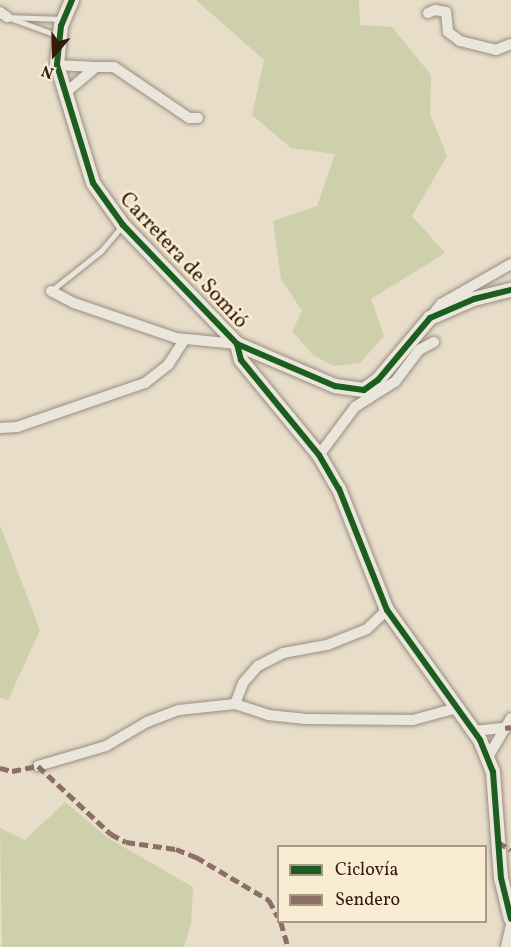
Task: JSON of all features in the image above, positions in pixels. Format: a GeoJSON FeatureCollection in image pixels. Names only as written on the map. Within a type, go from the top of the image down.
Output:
{"type":"FeatureCollection","features":[{"type":"Feature","properties":{"kind":"street","name":"Carretera de Somió"},"geometry":{"type":"LineString","coordinates":[[72,0],[58,36],[57,65],[93,183],[123,225],[237,344],[335,387],[366,394]]}},
{"type":"Feature","properties":{"kind":"street"},"geometry":{"type":"LineString","coordinates":[[428,14],[435,10],[446,12],[448,32],[460,41],[496,50],[511,44]]}},
{"type":"Feature","properties":{"kind":"street"},"geometry":{"type":"LineString","coordinates":[[57,65],[122,69],[189,118],[198,118]]}},
{"type":"Feature","properties":{"kind":"street"},"geometry":{"type":"LineString","coordinates":[[64,94],[96,67]]}},
{"type":"Feature","properties":{"kind":"street"},"geometry":{"type":"LineString","coordinates":[[319,455],[355,407],[441,304],[511,264]]}},
{"type":"Feature","properties":{"kind":"street"},"geometry":{"type":"LineString","coordinates":[[430,318],[474,299],[511,290]]}},
{"type":"Feature","properties":{"kind":"street"},"geometry":{"type":"LineString","coordinates":[[51,291],[74,303],[184,339],[237,344],[241,360],[319,455],[339,489],[387,610],[474,731],[488,757],[495,788],[501,878],[511,919]]}},
{"type":"Feature","properties":{"kind":"street"},"geometry":{"type":"LineString","coordinates":[[0,428],[17,427],[145,383],[168,365],[184,339]]}},
{"type":"Feature","properties":{"kind":"street"},"geometry":{"type":"LineString","coordinates":[[366,394],[395,382],[419,350],[434,342]]}},
{"type":"Feature","properties":{"kind":"street"},"geometry":{"type":"LineString","coordinates":[[236,704],[243,683],[258,666],[283,652],[327,645],[367,629],[387,610]]}},
{"type":"Feature","properties":{"kind":"street"},"geometry":{"type":"LineString","coordinates":[[38,766],[106,746],[147,722],[179,710],[236,704],[268,715],[304,719],[413,720],[457,708]]}},
{"type":"Feature","properties":{"kind":"street"},"geometry":{"type":"LineString","coordinates":[[474,731],[508,723]]}},
{"type":"Feature","properties":{"kind":"street"},"geometry":{"type":"LineString","coordinates":[[488,757],[508,723]]}},
{"type":"Feature","properties":{"kind":"street"},"geometry":{"type":"LineString","coordinates":[[488,729],[495,743]]}},
{"type":"Feature","properties":{"kind":"street"},"geometry":{"type":"LineString","coordinates":[[506,947],[511,926]]}},
{"type":"Feature","properties":{"kind":"lane"},"geometry":{"type":"LineString","coordinates":[[4,15],[64,19]]}},
{"type":"Feature","properties":{"kind":"lane"},"geometry":{"type":"LineString","coordinates":[[4,15],[58,36]]}},
{"type":"Feature","properties":{"kind":"lane"},"geometry":{"type":"LineString","coordinates":[[51,291],[100,251],[123,225]]}},
{"type":"Feature","properties":{"kind":"green space"},"geometry":{"type":"Polygon","coordinates":[[[196,0],[359,0],[360,25],[392,27],[431,75],[430,114],[447,156],[412,216],[445,253],[371,299],[384,336],[360,363],[334,366],[313,355],[292,331],[302,311],[281,279],[273,221],[317,206],[335,154],[291,148],[252,115],[264,60],[196,0]]]}},
{"type":"Feature","properties":{"kind":"green space"},"geometry":{"type":"Polygon","coordinates":[[[0,525],[40,630],[8,700],[0,698],[0,525]]]}},
{"type":"Feature","properties":{"kind":"green space"},"geometry":{"type":"Polygon","coordinates":[[[65,802],[108,838],[193,887],[191,924],[184,947],[2,947],[0,828],[25,840],[65,802]]]}},
{"type":"Feature","properties":{"kind":"marked path"},"geometry":{"type":"LineString","coordinates":[[505,728],[511,727]]}},
{"type":"Feature","properties":{"kind":"marked path"},"geometry":{"type":"LineString","coordinates":[[0,768],[12,771],[38,766],[111,834],[126,842],[176,849],[196,857],[269,900],[277,915]]}},
{"type":"Feature","properties":{"kind":"marked path"},"geometry":{"type":"LineString","coordinates":[[498,842],[511,850]]}},
{"type":"Feature","properties":{"kind":"marked path"},"geometry":{"type":"LineString","coordinates":[[281,923],[288,947]]}},
{"type":"Feature","properties":{"kind":"cycle path"},"geometry":{"type":"LineString","coordinates":[[72,0],[61,26],[57,65],[93,183],[123,225],[237,344],[335,386],[364,390],[378,380],[430,318],[474,299],[511,290]]}},
{"type":"Feature","properties":{"kind":"cycle path"},"geometry":{"type":"LineString","coordinates":[[237,344],[241,360],[319,455],[339,489],[387,610],[480,740],[493,772],[501,878],[511,919]]}}]}
